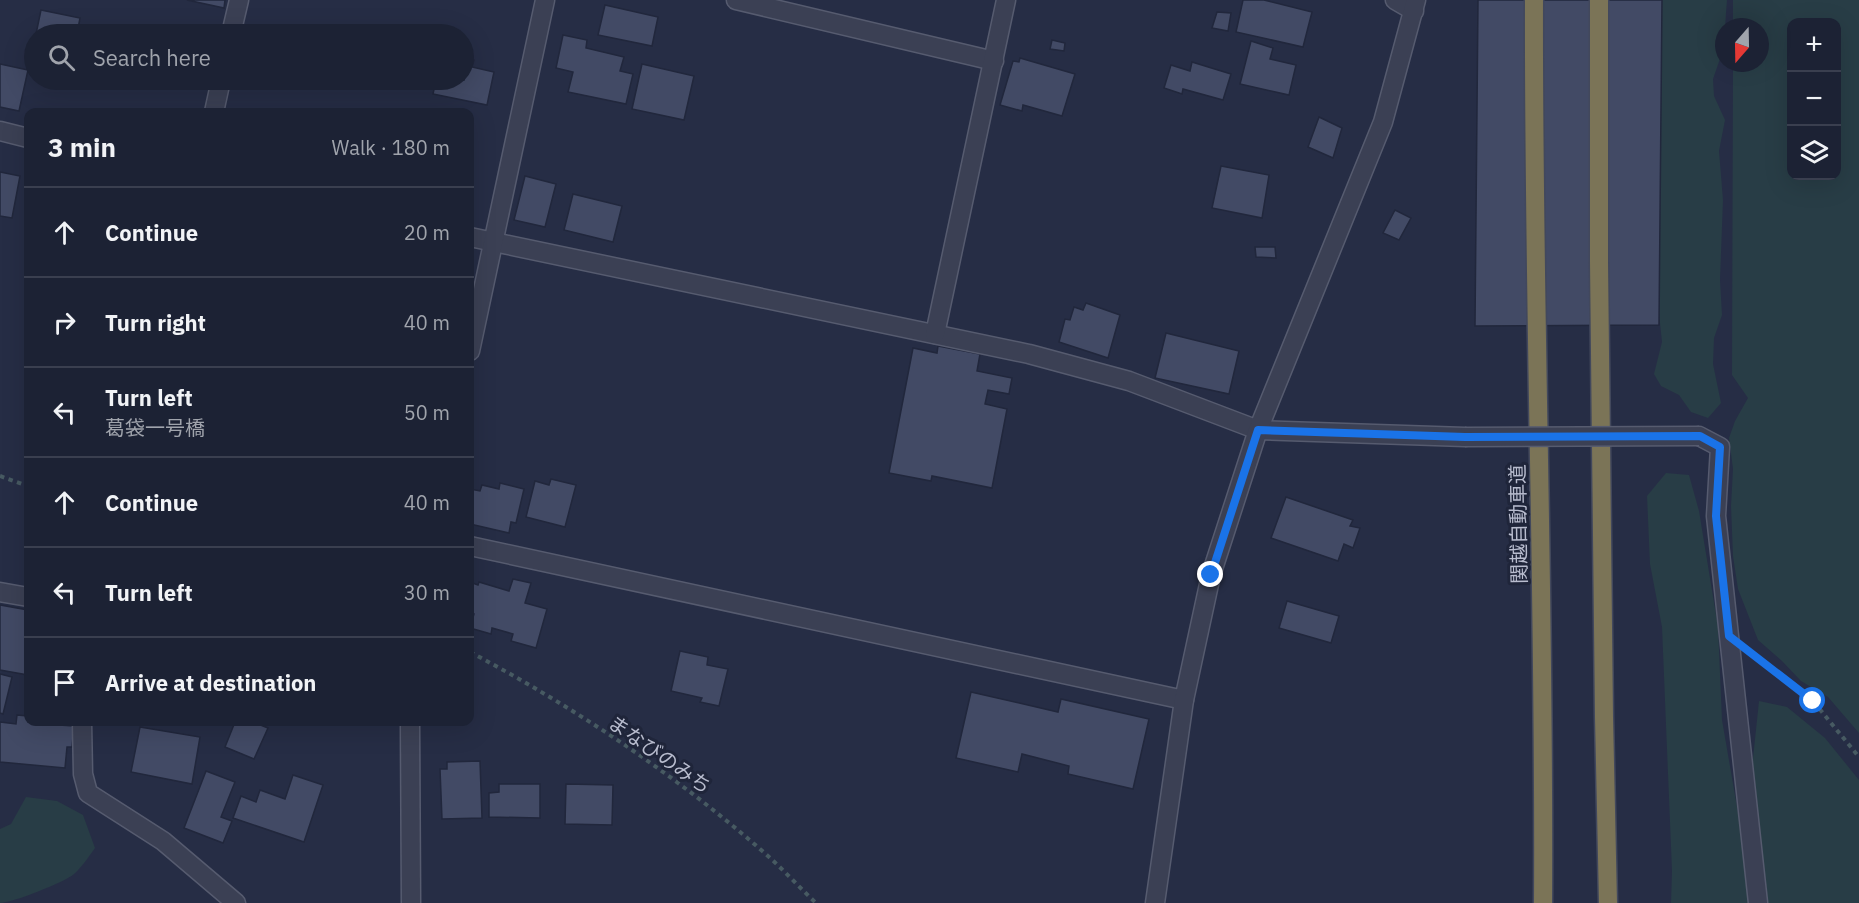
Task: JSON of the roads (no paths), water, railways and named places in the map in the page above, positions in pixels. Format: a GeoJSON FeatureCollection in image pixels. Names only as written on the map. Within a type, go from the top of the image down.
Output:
{"type":"FeatureCollection","features":[{"type":"Feature","properties":{"kind":"highway","name":"関越自動車道"},"geometry":{"type":"LineString","coordinates":[[1534,0],[1535,260],[1544,742],[1543,903]]}},
{"type":"Feature","properties":{"kind":"highway"},"geometry":{"type":"LineString","coordinates":[[1599,0],[1599,286],[1608,903]]}},
{"type":"Feature","properties":{"kind":"street"},"geometry":{"type":"LineString","coordinates":[[233,24],[239,0]]}},
{"type":"Feature","properties":{"kind":"street"},"geometry":{"type":"LineString","coordinates":[[474,333],[545,0]]}},
{"type":"Feature","properties":{"kind":"street"},"geometry":{"type":"LineString","coordinates":[[735,0],[994,61]]}},
{"type":"Feature","properties":{"kind":"street"},"geometry":{"type":"LineString","coordinates":[[935,334],[1006,0]]}},
{"type":"Feature","properties":{"kind":"street"},"geometry":{"type":"LineString","coordinates":[[1155,903],[1184,700],[1211,575],[1258,430],[1383,122],[1415,5],[1395,0]]}},
{"type":"Feature","properties":{"kind":"street"},"geometry":{"type":"LineString","coordinates":[[215,108],[219,90]]}},
{"type":"Feature","properties":{"kind":"street"},"geometry":{"type":"LineString","coordinates":[[0,131],[24,137]]}},
{"type":"Feature","properties":{"kind":"street"},"geometry":{"type":"LineString","coordinates":[[474,238],[1029,354],[1129,381],[1258,430],[1465,437],[1700,436],[1720,447],[1716,516],[1758,903]]}},
{"type":"Feature","properties":{"kind":"street"},"geometry":{"type":"LineString","coordinates":[[474,547],[1184,700]]}},
{"type":"Feature","properties":{"kind":"street"},"geometry":{"type":"LineString","coordinates":[[0,592],[24,596]]}},
{"type":"Feature","properties":{"kind":"street"},"geometry":{"type":"LineString","coordinates":[[81,726],[83,774],[88,793],[163,841],[236,903]]}},
{"type":"Feature","properties":{"kind":"street"},"geometry":{"type":"LineString","coordinates":[[410,726],[411,903]]}}]}
